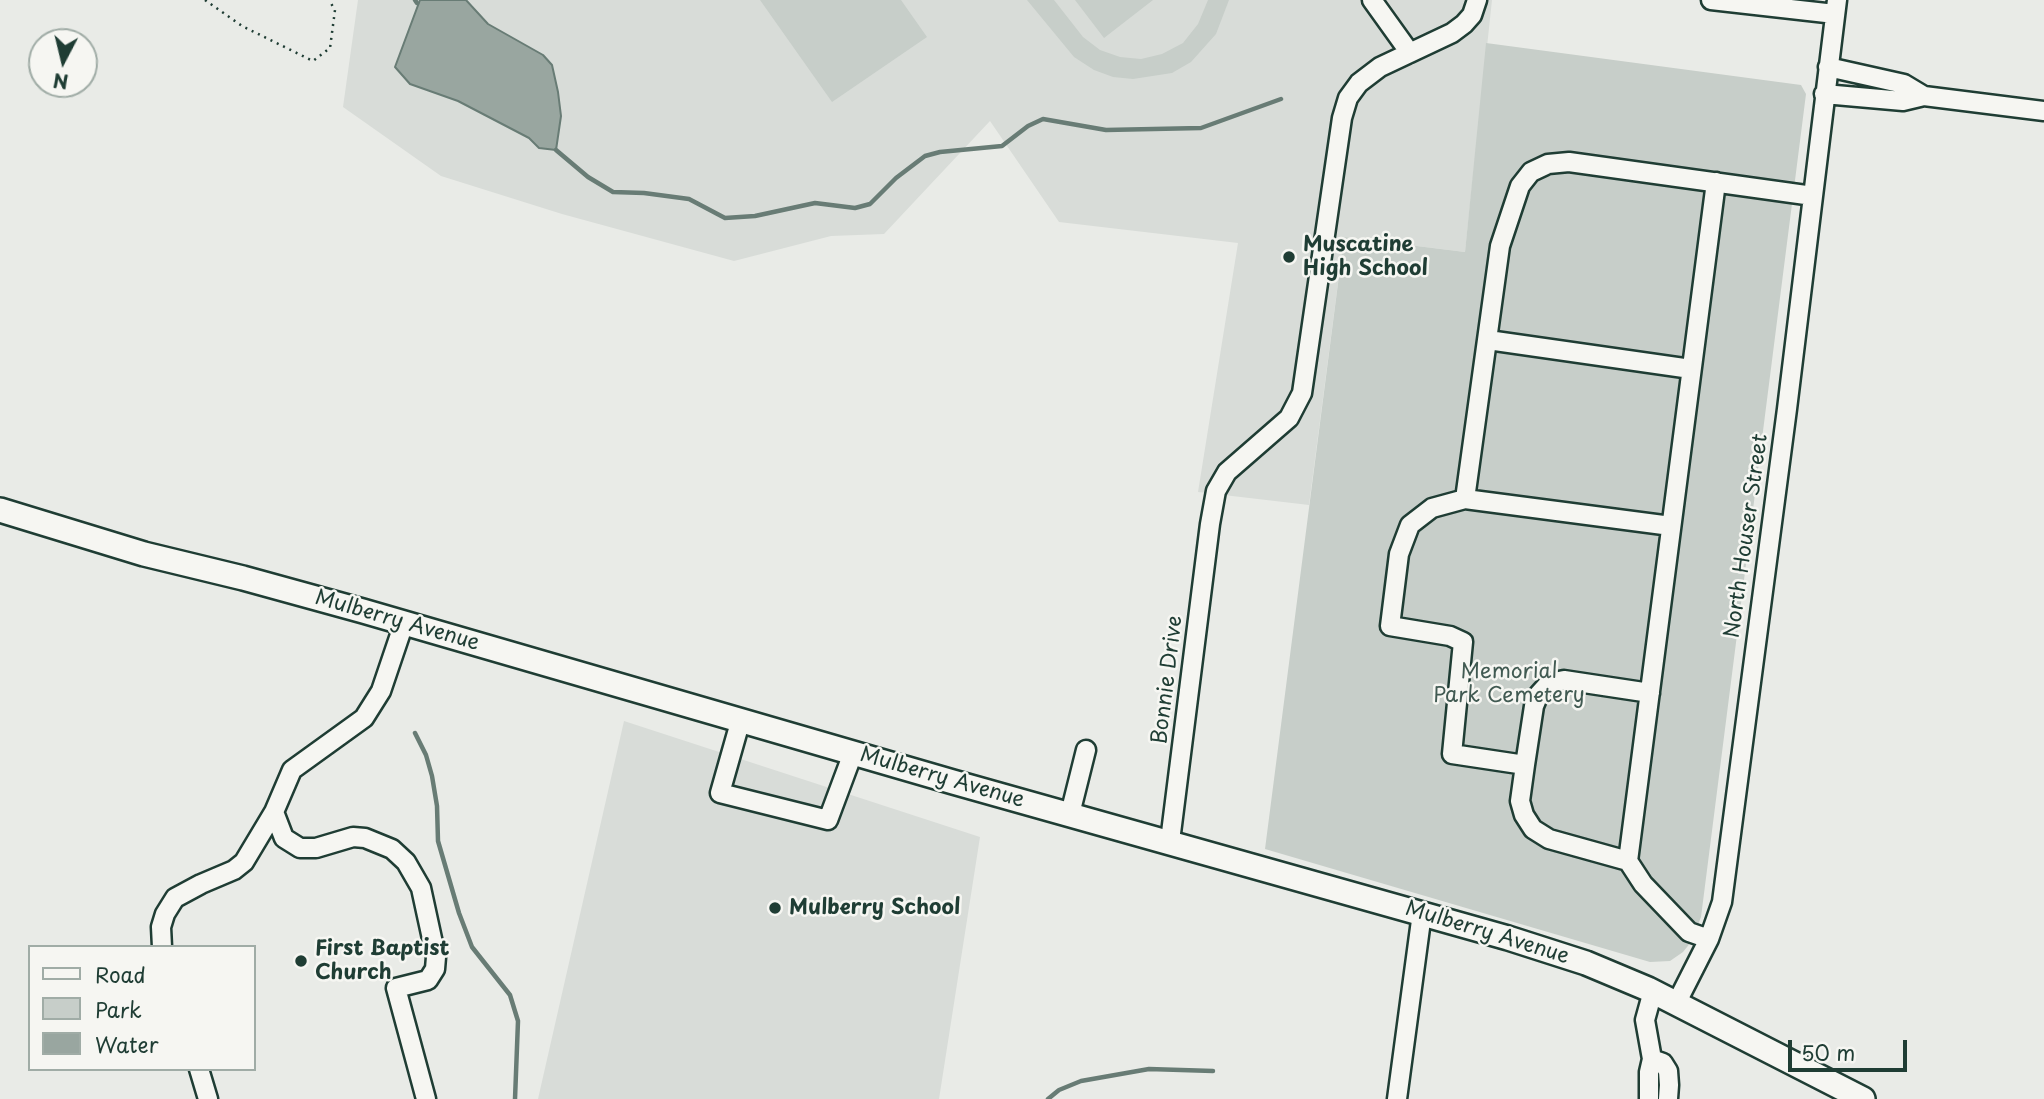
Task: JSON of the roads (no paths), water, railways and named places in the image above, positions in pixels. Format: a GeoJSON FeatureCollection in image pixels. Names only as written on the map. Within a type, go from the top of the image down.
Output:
{"type":"FeatureCollection","features":[{"type":"Feature","properties":{"kind":"main road","name":"Mulberry Avenue"},"geometry":{"type":"LineString","coordinates":[[0,510],[144,554],[243,578],[404,623],[853,753],[1170,841],[1586,963],[1677,1002],[1863,1099]]}},
{"type":"Feature","properties":{"kind":"street"},"geometry":{"type":"LineString","coordinates":[[1372,0],[1410,53]]}},
{"type":"Feature","properties":{"kind":"street","name":"Bonnie Drive"},"geometry":{"type":"LineString","coordinates":[[1170,841],[1210,524],[1219,482],[1239,460],[1289,418],[1302,393],[1342,118],[1348,98],[1368,75],[1452,33],[1464,24],[1472,15],[1477,0]]}},
{"type":"Feature","properties":{"kind":"street"},"geometry":{"type":"LineString","coordinates":[[1711,0],[1836,7]]}},
{"type":"Feature","properties":{"kind":"street","name":"North Houser Street"},"geometry":{"type":"LineString","coordinates":[[1677,1002],[1709,939],[1722,902],[1784,436],[1836,7]]}},
{"type":"Feature","properties":{"kind":"street"},"geometry":{"type":"LineString","coordinates":[[1828,66],[1904,84],[1924,96]]}},
{"type":"Feature","properties":{"kind":"street"},"geometry":{"type":"LineString","coordinates":[[1824,94],[1903,101],[1924,96],[2044,111]]}},
{"type":"Feature","properties":{"kind":"street"},"geometry":{"type":"LineString","coordinates":[[1465,499],[1500,246],[1520,186],[1531,172],[1548,164],[1569,162],[1813,196]]}},
{"type":"Feature","properties":{"kind":"street"},"geometry":{"type":"LineString","coordinates":[[1709,939],[1689,932],[1643,884],[1628,860],[1716,182]]}},
{"type":"Feature","properties":{"kind":"street"},"geometry":{"type":"LineString","coordinates":[[1488,340],[1691,369]]}},
{"type":"Feature","properties":{"kind":"street"},"geometry":{"type":"LineString","coordinates":[[1524,765],[1452,754],[1463,642],[1450,636],[1390,626],[1399,554],[1410,525],[1432,508],[1465,499],[1671,526]]}},
{"type":"Feature","properties":{"kind":"street"},"geometry":{"type":"LineString","coordinates":[[162,945],[161,927],[164,914],[176,898],[234,870],[244,862],[274,812],[292,770],[335,736],[364,718],[381,691],[404,623]]}},
{"type":"Feature","properties":{"kind":"street"},"geometry":{"type":"LineString","coordinates":[[1628,860],[1549,839],[1534,828],[1524,815],[1520,802],[1524,765],[1534,706],[1539,694],[1549,683],[1564,680],[1650,693]]}},
{"type":"Feature","properties":{"kind":"street"},"geometry":{"type":"LineString","coordinates":[[741,719],[720,793],[828,820],[853,753]]}},
{"type":"Feature","properties":{"kind":"street"},"geometry":{"type":"LineString","coordinates":[[1070,814],[1086,750]]}},
{"type":"Feature","properties":{"kind":"street"},"geometry":{"type":"LineString","coordinates":[[274,812],[284,838],[300,848],[316,848],[353,837],[365,838],[392,849],[406,862],[421,888],[436,957],[435,970],[428,980],[396,988],[426,1099]]}},
{"type":"Feature","properties":{"kind":"street"},"geometry":{"type":"LineString","coordinates":[[1397,1099],[1422,913]]}},
{"type":"Feature","properties":{"kind":"street"},"geometry":{"type":"LineString","coordinates":[[1649,1099],[1652,1059],[1645,1020],[1653,991]]}},
{"type":"Feature","properties":{"kind":"street"},"geometry":{"type":"LineString","coordinates":[[1652,1059],[1662,1063],[1668,1071],[1668,1099]]}},
{"type":"Feature","properties":{"kind":"street"},"geometry":{"type":"LineString","coordinates":[[200,1071],[208,1099]]}},
{"type":"Feature","properties":{"kind":"water"},"geometry":{"type":"Polygon","coordinates":[[[420,0],[466,0],[488,24],[543,55],[552,65],[558,92],[561,116],[556,150],[539,148],[529,138],[458,101],[410,84],[395,67],[420,0]]]}},
{"type":"Feature","properties":{"kind":"waterway"},"geometry":{"type":"LineString","coordinates":[[556,150],[588,177],[613,192],[689,199],[725,218],[755,216],[815,203],[855,208],[870,204],[896,178],[925,156],[1002,146],[1028,126],[1043,119],[1106,130],[1201,128],[1281,99]]}},
{"type":"Feature","properties":{"kind":"waterway"},"geometry":{"type":"LineString","coordinates":[[415,733],[426,755],[432,776],[437,806],[438,841],[459,913],[472,947],[510,995],[518,1021],[515,1099]]}},
{"type":"Feature","properties":{"kind":"waterway"},"geometry":{"type":"LineString","coordinates":[[1048,1099],[1059,1090],[1081,1081],[1149,1069],[1213,1071]]}},
{"type":"Feature","properties":{"kind":"place","name":"Muscatine High School"},"geometry":{"type":"Point","coordinates":[1289,257]}},
{"type":"Feature","properties":{"kind":"place","name":"Mulberry School"},"geometry":{"type":"Point","coordinates":[775,908]}},
{"type":"Feature","properties":{"kind":"place","name":"First Baptist Church"},"geometry":{"type":"Point","coordinates":[301,961]}},
{"type":"Feature","properties":{"kind":"park label","name":"Memorial Park Cemetery"},"geometry":{"type":"Point","coordinates":[1509,684]}}]}
